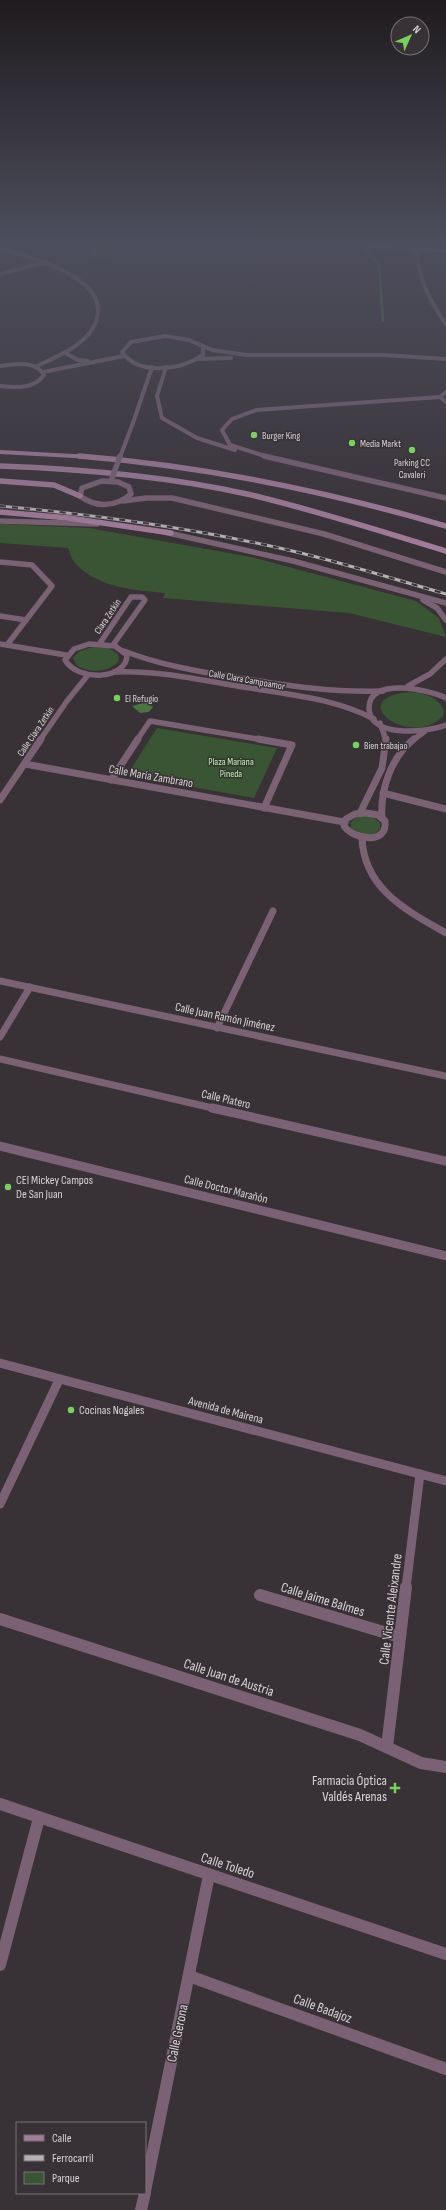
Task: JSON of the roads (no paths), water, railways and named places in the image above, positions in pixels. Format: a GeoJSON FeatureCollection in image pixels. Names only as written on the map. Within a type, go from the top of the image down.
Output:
{"type":"FeatureCollection","features":[{"type":"Feature","properties":{"kind":"main road"},"geometry":{"type":"LineString","coordinates":[[0,452],[47,453],[143,462],[250,477],[339,496],[446,526]]}},
{"type":"Feature","properties":{"kind":"main road"},"geometry":{"type":"LineString","coordinates":[[0,466],[29,467],[163,479],[280,502],[446,551]]}},
{"type":"Feature","properties":{"kind":"main road"},"geometry":{"type":"LineString","coordinates":[[0,481],[54,485],[80,496]]}},
{"type":"Feature","properties":{"kind":"main road"},"geometry":{"type":"LineString","coordinates":[[0,512],[69,518],[171,533]]}},
{"type":"Feature","properties":{"kind":"street"},"geometry":{"type":"LineString","coordinates":[[35,367],[65,353],[79,342]]}},
{"type":"Feature","properties":{"kind":"street"},"geometry":{"type":"LineString","coordinates":[[124,356],[122,352],[125,347],[135,342]]}},
{"type":"Feature","properties":{"kind":"street"},"geometry":{"type":"LineString","coordinates":[[195,342],[203,348],[247,355],[384,355],[446,359]]}},
{"type":"Feature","properties":{"kind":"street"},"geometry":{"type":"LineString","coordinates":[[0,366],[18,364],[35,367],[43,372],[124,356],[140,365],[166,367],[191,363],[199,359],[203,355],[203,348]]}},
{"type":"Feature","properties":{"kind":"street"},"geometry":{"type":"LineString","coordinates":[[65,353],[78,360],[95,362]]}},
{"type":"Feature","properties":{"kind":"street"},"geometry":{"type":"LineString","coordinates":[[199,359],[356,359],[446,364]]}},
{"type":"Feature","properties":{"kind":"street"},"geometry":{"type":"LineString","coordinates":[[111,481],[152,367]]}},
{"type":"Feature","properties":{"kind":"street"},"geometry":{"type":"LineString","coordinates":[[166,367],[157,396],[162,418],[190,435],[220,447],[446,498]]}},
{"type":"Feature","properties":{"kind":"street"},"geometry":{"type":"LineString","coordinates":[[0,386],[15,387],[32,384],[42,379],[43,372]]}},
{"type":"Feature","properties":{"kind":"street"},"geometry":{"type":"LineString","coordinates":[[255,454],[230,445],[222,430],[232,419],[256,410],[440,397],[446,392]]}},
{"type":"Feature","properties":{"kind":"street"},"geometry":{"type":"LineString","coordinates":[[440,397],[446,402]]}},
{"type":"Feature","properties":{"kind":"street"},"geometry":{"type":"LineString","coordinates":[[123,501],[128,498],[131,491],[125,484],[111,481],[87,485],[82,488],[80,496],[94,503],[109,504],[146,498],[172,498],[324,534],[446,572]]}},
{"type":"Feature","properties":{"kind":"street"},"geometry":{"type":"LineString","coordinates":[[0,521],[100,524],[171,533],[304,564],[446,603]]}},
{"type":"Feature","properties":{"kind":"street"},"geometry":{"type":"LineString","coordinates":[[0,562],[32,565],[52,586],[7,645]]}},
{"type":"Feature","properties":{"kind":"street"},"geometry":{"type":"LineString","coordinates":[[304,564],[427,601],[437,608],[446,620]]}},
{"type":"Feature","properties":{"kind":"street","name":"Clara Zetkin"},"geometry":{"type":"LineString","coordinates":[[100,643],[131,597],[142,597],[145,600],[113,645]]}},
{"type":"Feature","properties":{"kind":"street"},"geometry":{"type":"LineString","coordinates":[[0,616],[26,620]]}},
{"type":"Feature","properties":{"kind":"street","name":"Calle Clara Campoamor"},"geometry":{"type":"LineString","coordinates":[[66,655],[79,646],[100,643],[113,645],[124,651],[162,665],[269,683],[351,692],[383,692],[407,687]]}},
{"type":"Feature","properties":{"kind":"street"},"geometry":{"type":"LineString","coordinates":[[0,644],[66,655],[64,660],[66,665],[71,670],[88,675]]}},
{"type":"Feature","properties":{"kind":"street"},"geometry":{"type":"LineString","coordinates":[[114,672],[120,669],[128,660],[124,651]]}},
{"type":"Feature","properties":{"kind":"street"},"geometry":{"type":"LineString","coordinates":[[407,687],[430,674],[446,659]]}},
{"type":"Feature","properties":{"kind":"street","name":"Calle Clara Campoamor"},"geometry":{"type":"LineString","coordinates":[[88,675],[136,671],[155,672],[324,700],[359,711],[400,731],[424,732]]}},
{"type":"Feature","properties":{"kind":"street","name":"Calle Clara Zetkin"},"geometry":{"type":"LineString","coordinates":[[0,800],[67,701],[88,675]]}},
{"type":"Feature","properties":{"kind":"street"},"geometry":{"type":"LineString","coordinates":[[407,687],[431,690],[446,698]]}},
{"type":"Feature","properties":{"kind":"street"},"geometry":{"type":"LineString","coordinates":[[360,813],[372,791],[385,754],[386,739],[369,709],[370,704],[377,695],[383,692]]}},
{"type":"Feature","properties":{"kind":"street"},"geometry":{"type":"LineString","coordinates":[[111,780],[150,721],[292,745],[264,808]]}},
{"type":"Feature","properties":{"kind":"street"},"geometry":{"type":"LineString","coordinates":[[382,818],[372,814],[360,813],[350,816],[344,822],[348,832],[362,838],[375,837],[384,832],[387,825],[382,818],[380,808],[383,793],[398,757],[404,748],[424,732],[444,727]]}},
{"type":"Feature","properties":{"kind":"street","name":"Calle María Zambrano"},"geometry":{"type":"LineString","coordinates":[[25,764],[344,822]]}},
{"type":"Feature","properties":{"kind":"street"},"geometry":{"type":"LineString","coordinates":[[383,793],[446,809]]}},
{"type":"Feature","properties":{"kind":"street"},"geometry":{"type":"LineString","coordinates":[[362,838],[362,856],[370,873],[385,892],[412,912],[446,933]]}},
{"type":"Feature","properties":{"kind":"street"},"geometry":{"type":"LineString","coordinates":[[217,1028],[273,911]]}},
{"type":"Feature","properties":{"kind":"street","name":"Calle Juan Ramón Jiménez"},"geometry":{"type":"LineString","coordinates":[[0,981],[446,1076]]}},
{"type":"Feature","properties":{"kind":"street"},"geometry":{"type":"LineString","coordinates":[[0,1037],[30,988]]}},
{"type":"Feature","properties":{"kind":"street","name":"Calle Platero"},"geometry":{"type":"LineString","coordinates":[[0,1060],[446,1161]]}},
{"type":"Feature","properties":{"kind":"street","name":"Calle Doctor Marañón"},"geometry":{"type":"LineString","coordinates":[[0,1146],[446,1256]]}},
{"type":"Feature","properties":{"kind":"street","name":"Avenida de Mairena"},"geometry":{"type":"LineString","coordinates":[[0,1363],[59,1380],[446,1481]]}},
{"type":"Feature","properties":{"kind":"street"},"geometry":{"type":"LineString","coordinates":[[0,1504],[59,1380]]}},
{"type":"Feature","properties":{"kind":"street","name":"Calle Vicente Aleixandre"},"geometry":{"type":"LineString","coordinates":[[387,1747],[420,1474]]}},
{"type":"Feature","properties":{"kind":"street","name":"Calle Jaime Balmes"},"geometry":{"type":"LineString","coordinates":[[260,1595],[400,1637]]}},
{"type":"Feature","properties":{"kind":"street","name":"Calle Juan de Austria"},"geometry":{"type":"LineString","coordinates":[[0,1619],[360,1735],[421,1763],[446,1767]]}},
{"type":"Feature","properties":{"kind":"street","name":"Calle Toledo"},"geometry":{"type":"LineString","coordinates":[[0,1804],[446,1954]]}},
{"type":"Feature","properties":{"kind":"street"},"geometry":{"type":"LineString","coordinates":[[0,1965],[39,1818]]}},
{"type":"Feature","properties":{"kind":"street","name":"Calle Gerona"},"geometry":{"type":"LineString","coordinates":[[146,2187],[209,1875]]}},
{"type":"Feature","properties":{"kind":"street","name":"Calle Badajoz"},"geometry":{"type":"LineString","coordinates":[[189,1976],[446,2069]]}},
{"type":"Feature","properties":{"kind":"street","name":"Calle Gerona"},"geometry":{"type":"LineString","coordinates":[[141,2210],[145,2194]]}},
{"type":"Feature","properties":{"kind":"railway"},"geometry":{"type":"LineString","coordinates":[[0,506],[145,523],[217,535],[328,560],[446,594]]}},
{"type":"Feature","properties":{"kind":"place","name":"Burger King"},"geometry":{"type":"Point","coordinates":[254,435]}},
{"type":"Feature","properties":{"kind":"place","name":"Media Markt"},"geometry":{"type":"Point","coordinates":[352,443]}},
{"type":"Feature","properties":{"kind":"place","name":"Parking CC Cavaleri"},"geometry":{"type":"Point","coordinates":[412,450]}},
{"type":"Feature","properties":{"kind":"place","name":"El Refugio"},"geometry":{"type":"Point","coordinates":[117,698]}},
{"type":"Feature","properties":{"kind":"place","name":"Bien trabajao"},"geometry":{"type":"Point","coordinates":[356,745]}},
{"type":"Feature","properties":{"kind":"place","name":"CEI Mickey Campos De San Juan"},"geometry":{"type":"Point","coordinates":[8,1187]}},
{"type":"Feature","properties":{"kind":"place","name":"Cocinas Nogales"},"geometry":{"type":"Point","coordinates":[71,1410]}},
{"type":"Feature","properties":{"kind":"place","name":"Farmacia Óptica Valdés Arenas"},"geometry":{"type":"Point","coordinates":[395,1788]}},
{"type":"Feature","properties":{"kind":"park label","name":"Plaza Mariana Pineda"},"geometry":{"type":"Point","coordinates":[231,766]}}]}
